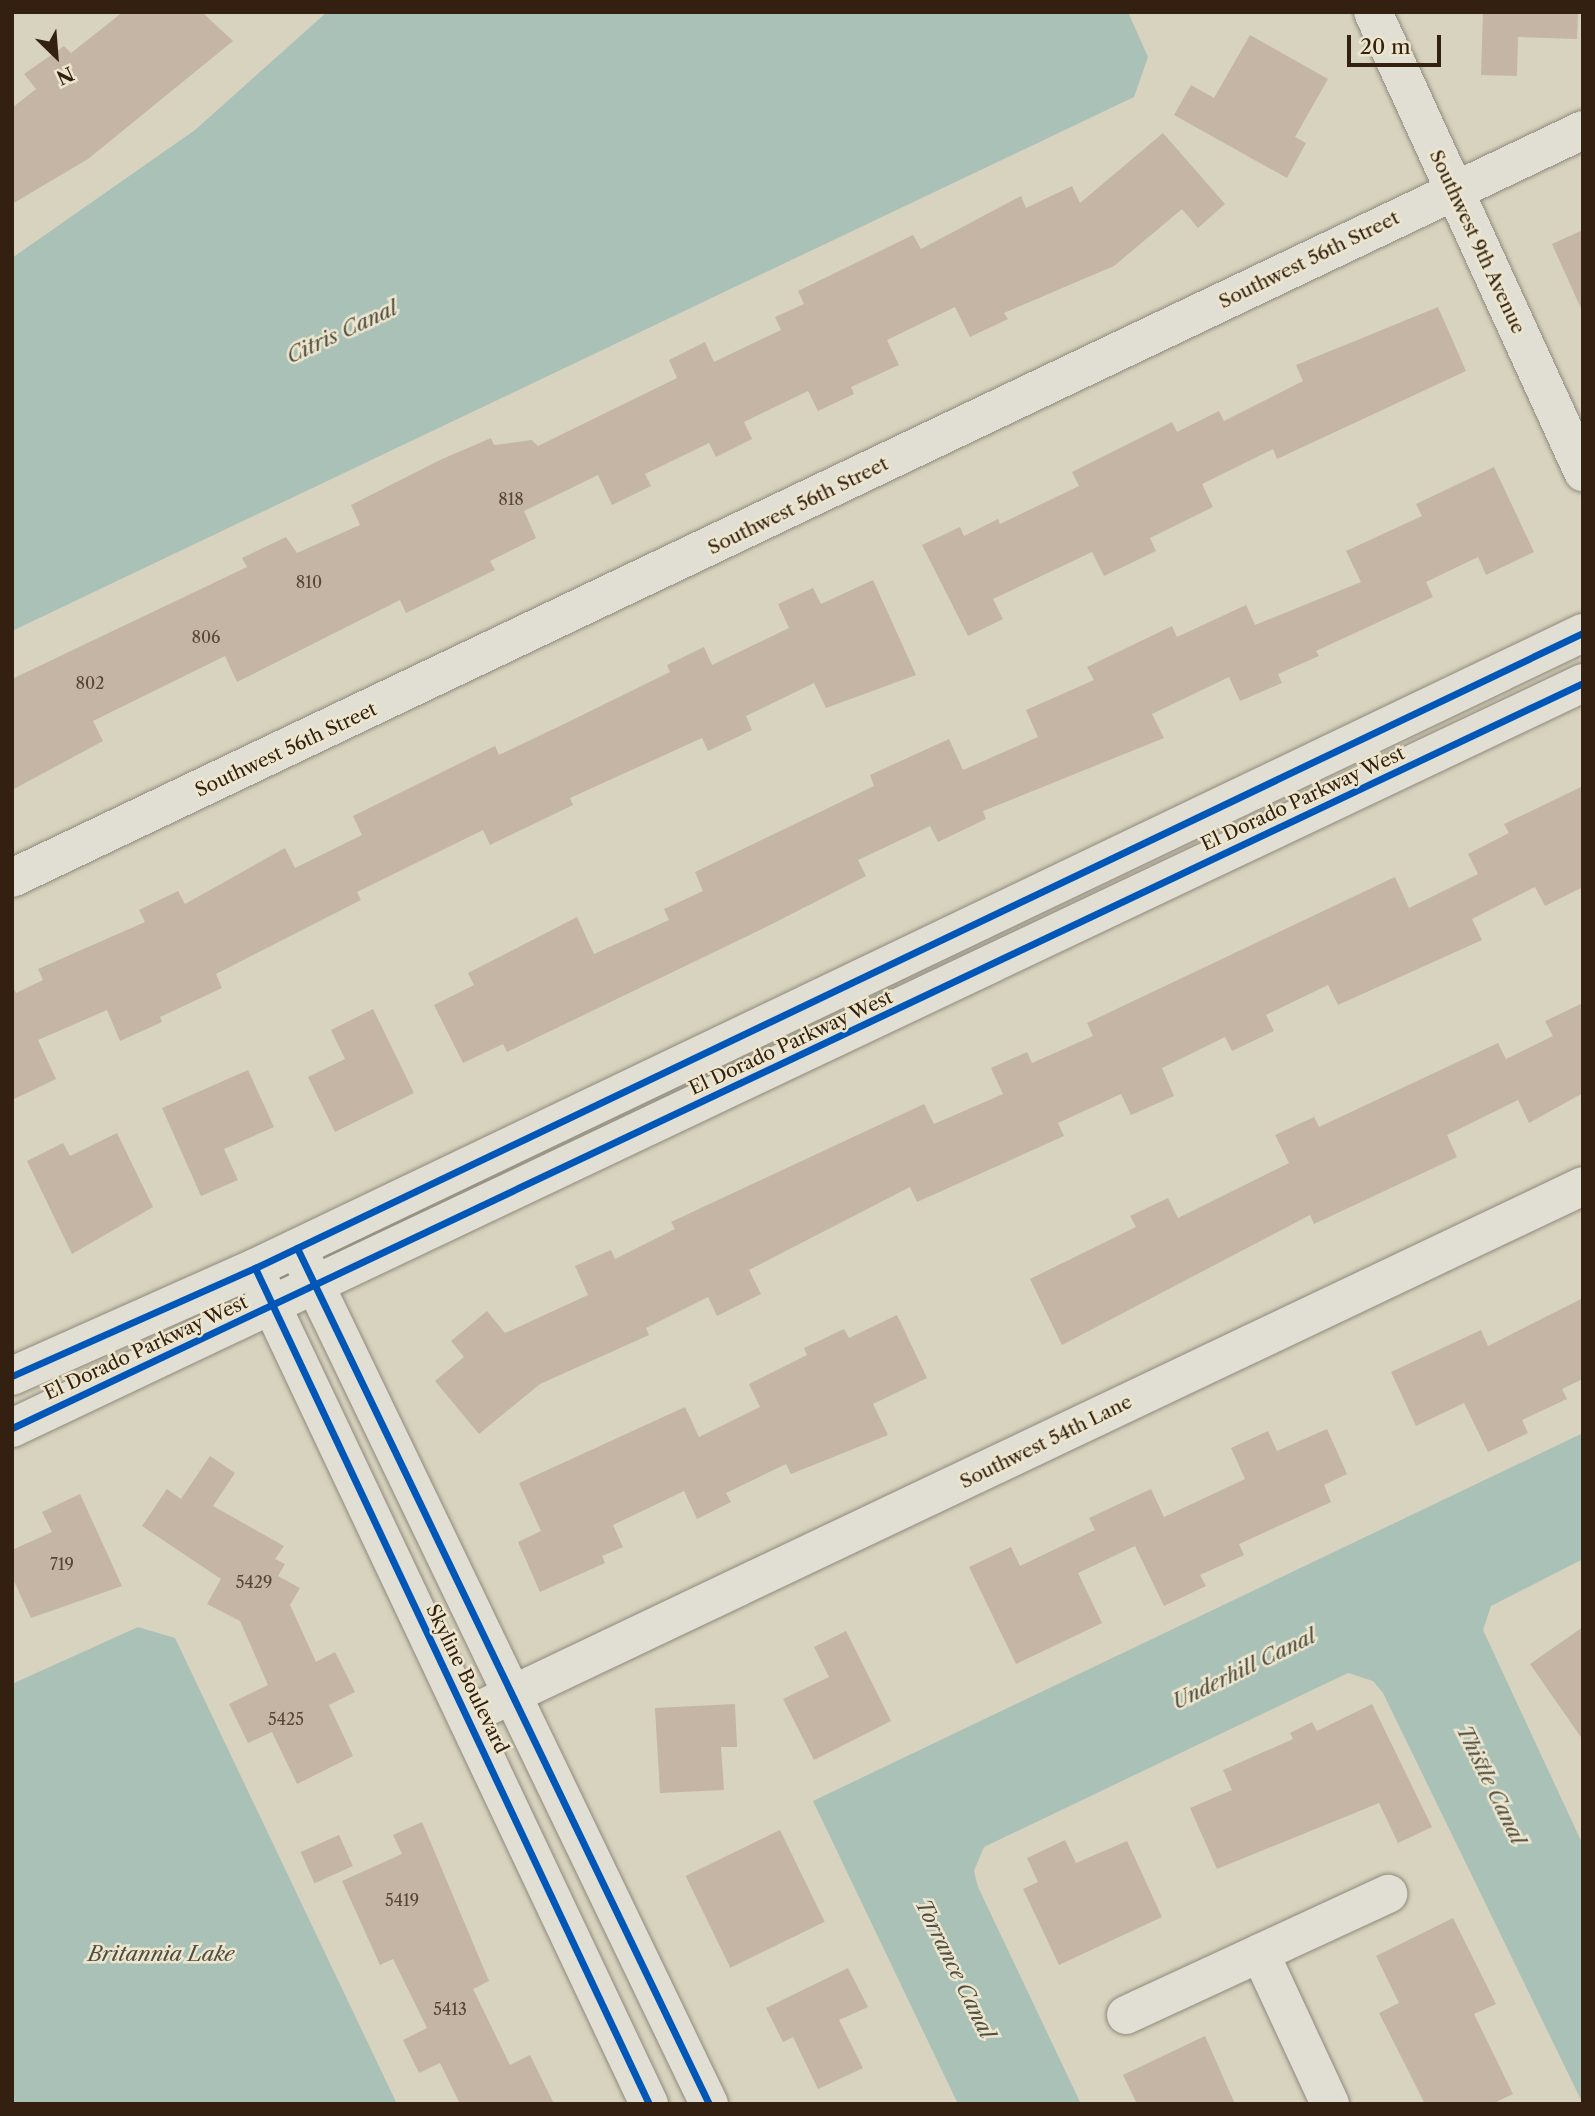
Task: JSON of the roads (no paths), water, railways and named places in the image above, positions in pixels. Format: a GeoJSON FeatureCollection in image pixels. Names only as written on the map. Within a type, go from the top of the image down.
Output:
{"type":"FeatureCollection","features":[{"type":"Feature","properties":{"kind":"street","name":"Southwest 9th Avenue"},"geometry":{"type":"LineString","coordinates":[[1373,12],[1583,472]]}},
{"type":"Feature","properties":{"kind":"street","name":"Southwest 56th Street"},"geometry":{"type":"LineString","coordinates":[[12,878],[1583,130]]}},
{"type":"Feature","properties":{"kind":"street","name":"El Dorado Parkway West"},"geometry":{"type":"LineString","coordinates":[[12,1376],[255,1268],[1583,633]]}},
{"type":"Feature","properties":{"kind":"street","name":"El Dorado Parkway West"},"geometry":{"type":"LineString","coordinates":[[12,1428],[1583,683]]}},
{"type":"Feature","properties":{"kind":"street","name":"Southwest 54th Lane"},"geometry":{"type":"LineString","coordinates":[[467,1716],[1583,1186]]}},
{"type":"Feature","properties":{"kind":"street","name":"Skyline Boulevard"},"geometry":{"type":"LineString","coordinates":[[297,1248],[508,1697],[709,2104]]}},
{"type":"Feature","properties":{"kind":"street","name":"Skyline Boulevard"},"geometry":{"type":"LineString","coordinates":[[255,1268],[649,2104]]}},
{"type":"Feature","properties":{"kind":"street"},"geometry":{"type":"LineString","coordinates":[[1126,2015],[1388,1894]]}},
{"type":"Feature","properties":{"kind":"street"},"geometry":{"type":"LineString","coordinates":[[1260,1953],[1330,2104]]}},
{"type":"Feature","properties":{"kind":"water","name":"Citris Canal"},"geometry":{"type":"Polygon","coordinates":[[[327,12],[1128,12],[1148,57],[1134,97],[12,631],[12,258],[195,130],[327,12]]]}},
{"type":"Feature","properties":{"kind":"water"},"geometry":{"type":"Polygon","coordinates":[[[1583,1433],[1583,1559],[1491,1606],[1483,1630],[1583,1845],[1583,2104],[1383,1693],[1373,1681],[1348,1673],[984,1847],[974,1871],[978,1887],[1081,2104],[958,2104],[813,1801],[1583,1433]]]}},
{"type":"Feature","properties":{"kind":"water","name":"Britannia Lake"},"geometry":{"type":"Polygon","coordinates":[[[138,1627],[175,1638],[397,2104],[12,2104],[12,1684],[138,1627]]]}},
{"type":"Feature","properties":{"kind":"water label","name":"Underhill Canal"},"geometry":{"type":"Point","coordinates":[1244,1669]}},
{"type":"Feature","properties":{"kind":"water label","name":"Thistle Canal"},"geometry":{"type":"Point","coordinates":[1491,1785]}},
{"type":"Feature","properties":{"kind":"water label","name":"Torrance Canal"},"geometry":{"type":"Point","coordinates":[955,1969]}}]}
